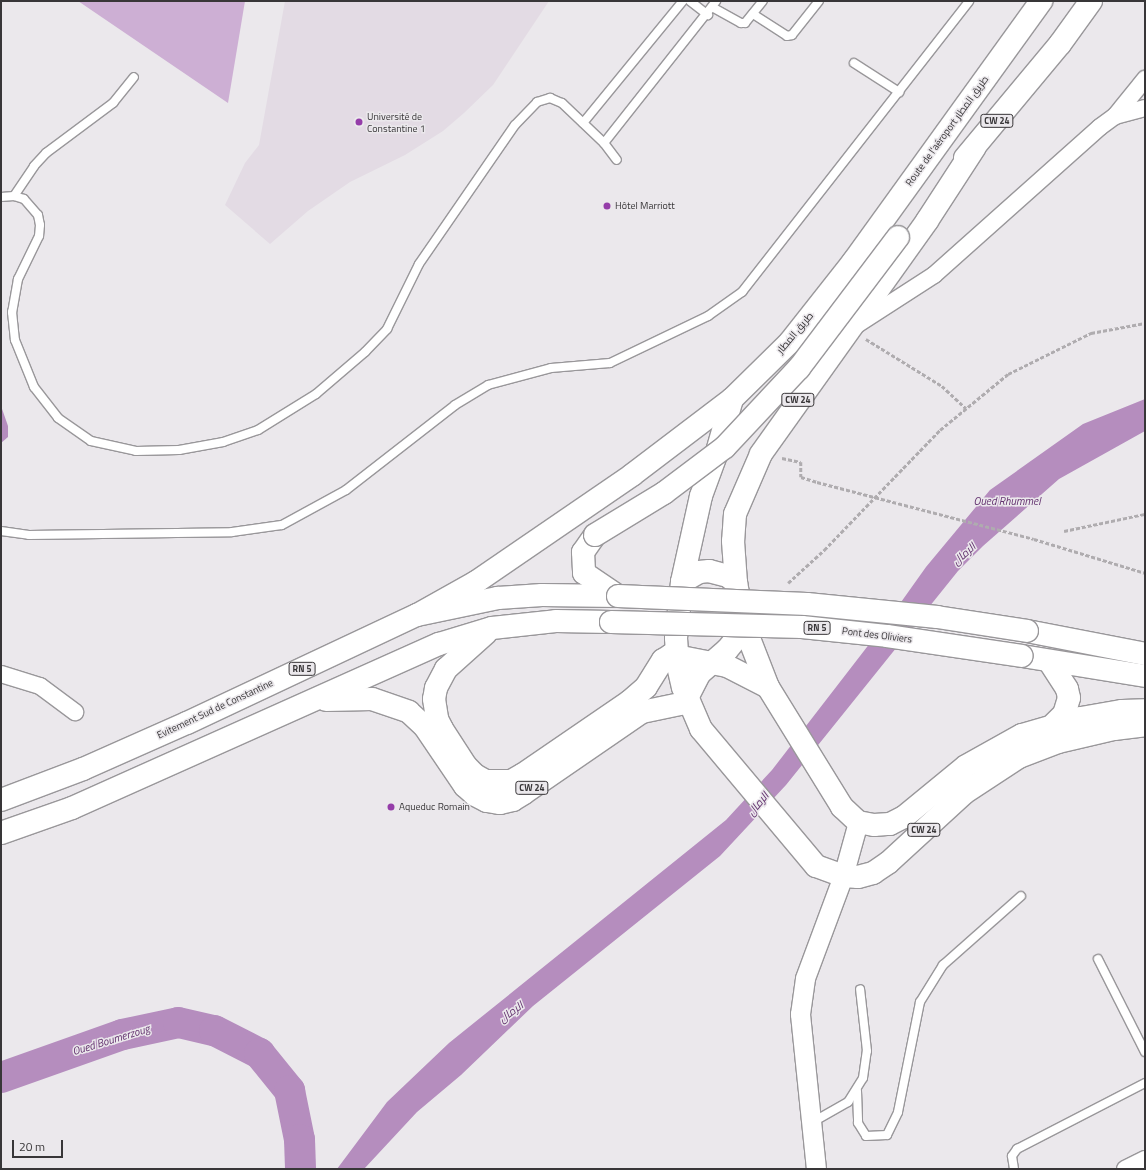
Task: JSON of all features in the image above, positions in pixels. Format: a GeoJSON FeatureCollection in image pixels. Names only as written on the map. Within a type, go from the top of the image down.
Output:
{"type":"FeatureCollection","features":[{"type":"Feature","properties":{"kind":"highway","name":"Route de l'aéroport طريق المطار"},"geometry":{"type":"LineString","coordinates":[[852,262],[1041,1]]}},
{"type":"Feature","properties":{"kind":"highway","name":"CW 24"},"geometry":{"type":"LineString","coordinates":[[618,596],[584,574],[583,552],[595,535],[664,493],[724,447],[799,368],[898,237],[1060,44],[1091,1]]}},
{"type":"Feature","properties":{"kind":"highway","name":"CW 24"},"geometry":{"type":"LineString","coordinates":[[975,147],[927,221],[850,329],[833,349],[760,454],[735,514],[733,541],[736,583],[745,628],[768,687],[842,807],[858,822],[874,825],[890,824],[916,807],[966,766],[993,749],[1054,724]]}},
{"type":"Feature","properties":{"kind":"highway","name":"طريق المطار"},"geometry":{"type":"LineString","coordinates":[[732,399],[790,342],[852,262]]}},
{"type":"Feature","properties":{"kind":"highway","name":"CW 24"},"geometry":{"type":"LineString","coordinates":[[732,399],[716,455],[701,496],[682,582],[677,655],[687,698],[694,716],[711,742],[805,856],[828,873],[843,876],[858,877],[881,869],[964,793],[1019,757],[1058,742],[1114,728],[1145,725]]}},
{"type":"Feature","properties":{"kind":"highway","name":"CW 24"},"geometry":{"type":"LineString","coordinates":[[417,615],[476,582],[626,480],[732,399]]}},
{"type":"Feature","properties":{"kind":"highway"},"geometry":{"type":"LineString","coordinates":[[682,582],[699,572],[709,571],[723,574],[736,583]]}},
{"type":"Feature","properties":{"kind":"highway","name":"Evitement Sud de Constantine"},"geometry":{"type":"LineString","coordinates":[[1,800],[83,768],[187,723],[417,615],[498,598],[542,595],[618,596]]}},
{"type":"Feature","properties":{"kind":"highway","name":"RN 5"},"geometry":{"type":"LineString","coordinates":[[618,596],[807,604],[937,617],[1027,631],[1145,654]]}},
{"type":"Feature","properties":{"kind":"highway","name":"Pont des Oliviers"},"geometry":{"type":"LineString","coordinates":[[492,628],[556,621],[802,627],[887,636],[1049,661]]}},
{"type":"Feature","properties":{"kind":"highway","name":"CW 24"},"geometry":{"type":"LineString","coordinates":[[492,628],[446,669],[438,683],[434,699],[437,720],[466,766],[475,775],[486,781],[499,783],[511,781],[522,775],[630,700],[646,687],[663,660],[668,656],[677,655],[712,662],[742,671],[768,687]]}},
{"type":"Feature","properties":{"kind":"highway","name":"RN 5"},"geometry":{"type":"LineString","coordinates":[[1,833],[72,808],[439,644],[492,628]]}},
{"type":"Feature","properties":{"kind":"highway"},"geometry":{"type":"LineString","coordinates":[[687,698],[694,681],[745,628]]}},
{"type":"Feature","properties":{"kind":"highway"},"geometry":{"type":"LineString","coordinates":[[1049,661],[1067,689],[1069,698],[1064,714],[1054,724]]}},
{"type":"Feature","properties":{"kind":"highway","name":"RN 5"},"geometry":{"type":"LineString","coordinates":[[1049,661],[1145,676]]}},
{"type":"Feature","properties":{"kind":"highway","name":"CW 24"},"geometry":{"type":"LineString","coordinates":[[307,702],[354,697],[372,699],[399,707],[425,727],[465,786],[475,796],[487,801],[500,803],[513,800],[524,793],[630,720],[656,708],[675,706],[687,698]]}},
{"type":"Feature","properties":{"kind":"highway"},"geometry":{"type":"LineString","coordinates":[[1054,724],[1122,711],[1145,710]]}},
{"type":"Feature","properties":{"kind":"street"},"geometry":{"type":"LineString","coordinates":[[850,329],[934,275],[1115,116],[1145,79]]}},
{"type":"Feature","properties":{"kind":"street"},"geometry":{"type":"LineString","coordinates":[[1115,116],[1145,108]]}},
{"type":"Feature","properties":{"kind":"street"},"geometry":{"type":"LineString","coordinates":[[1,674],[40,686],[75,712]]}},
{"type":"Feature","properties":{"kind":"street"},"geometry":{"type":"LineString","coordinates":[[816,1169],[810,1124],[800,1014],[805,978],[843,876],[858,822]]}},
{"type":"Feature","properties":{"kind":"street"},"geometry":{"type":"LineString","coordinates":[[1125,1169],[1145,1159]]}},
{"type":"Feature","properties":{"kind":"lane"},"geometry":{"type":"LineString","coordinates":[[583,124],[683,1]]}},
{"type":"Feature","properties":{"kind":"lane"},"geometry":{"type":"LineString","coordinates":[[690,1],[708,15]]}},
{"type":"Feature","properties":{"kind":"lane"},"geometry":{"type":"LineString","coordinates":[[604,143],[708,15],[714,4],[741,23],[746,23],[763,1]]}},
{"type":"Feature","properties":{"kind":"lane"},"geometry":{"type":"LineString","coordinates":[[753,14],[787,36],[792,35],[819,1]]}},
{"type":"Feature","properties":{"kind":"lane"},"geometry":{"type":"LineString","coordinates":[[1,531],[29,535],[224,532],[282,525],[346,490],[455,405],[488,385],[551,368],[610,363],[708,316],[742,292],[969,1]]}},
{"type":"Feature","properties":{"kind":"lane"},"geometry":{"type":"LineString","coordinates":[[854,63],[898,92]]}},
{"type":"Feature","properties":{"kind":"lane"},"geometry":{"type":"LineString","coordinates":[[14,196],[34,166],[46,153],[113,103],[134,77]]}},
{"type":"Feature","properties":{"kind":"lane"},"geometry":{"type":"LineString","coordinates":[[1,197],[14,196],[32,206],[40,225],[39,236],[18,280],[12,312],[15,340],[34,387],[58,418],[91,441],[136,451],[179,450],[223,442],[258,430],[316,394],[365,352],[386,329],[419,264],[515,124],[536,102],[550,98],[562,103],[604,143],[617,160]]}},
{"type":"Feature","properties":{"kind":"lane"},"geometry":{"type":"LineString","coordinates":[[860,988],[867,1065],[857,1091],[858,1123],[866,1136],[887,1135],[898,1112],[920,1002],[943,965],[1021,896]]}},
{"type":"Feature","properties":{"kind":"lane"},"geometry":{"type":"LineString","coordinates":[[1098,959],[1145,1052]]}},
{"type":"Feature","properties":{"kind":"lane"},"geometry":{"type":"LineString","coordinates":[[1014,1169],[1012,1156],[1017,1149],[1145,1083]]}},
{"type":"Feature","properties":{"kind":"lane"},"geometry":{"type":"LineString","coordinates":[[810,1124],[837,1110],[857,1091]]}},
{"type":"Feature","properties":{"kind":"path"},"geometry":{"type":"LineString","coordinates":[[787,584],[824,550],[940,430],[1008,374],[1090,332],[1145,323]]}},
{"type":"Feature","properties":{"kind":"path"},"geometry":{"type":"LineString","coordinates":[[850,329],[942,386],[966,408]]}},
{"type":"Feature","properties":{"kind":"path"},"geometry":{"type":"LineString","coordinates":[[760,454],[801,462],[801,477],[817,482],[1034,539],[1145,574]]}},
{"type":"Feature","properties":{"kind":"path"},"geometry":{"type":"LineString","coordinates":[[1064,531],[1145,514]]}},
{"type":"Feature","properties":{"kind":"shaded area"},"geometry":{"type":"Polygon","coordinates":[[[78,1],[245,1],[228,103],[78,1]]]}},
{"type":"Feature","properties":{"kind":"shaded area","name":"Université de Constantine 1"},"geometry":{"type":"Polygon","coordinates":[[[285,1],[549,1],[493,85],[464,113],[443,131],[405,155],[350,182],[308,211],[270,244],[225,205],[245,163],[259,145],[285,1]]]}},
{"type":"Feature","properties":{"kind":"water","name":"Oued Rhummel"},"geometry":{"type":"Polygon","coordinates":[[[1145,399],[1145,431],[1059,479],[983,546],[958,571],[786,785],[720,856],[533,1006],[461,1075],[417,1112],[364,1169],[337,1169],[387,1102],[449,1043],[726,820],[772,770],[894,612],[926,567],[990,490],[1083,424],[1145,399]]]}},
{"type":"Feature","properties":{"kind":"water"},"geometry":{"type":"Polygon","coordinates":[[[1,406],[8,426],[8,437],[1,443],[1,406]]]}},
{"type":"Feature","properties":{"kind":"water"},"geometry":{"type":"Polygon","coordinates":[[[289,1163],[309,1165],[309,1169],[288,1169],[289,1163]]]}},
{"type":"Feature","properties":{"kind":"waterway","name":"Oued Boumerzoug"},"geometry":{"type":"LineString","coordinates":[[1,1077],[122,1034],[178,1022],[214,1030],[259,1053],[289,1090],[299,1139],[300,1169]]}},
{"type":"Feature","properties":{"kind":"place","name":"Université de Constantine 1"},"geometry":{"type":"Point","coordinates":[359,122]}},
{"type":"Feature","properties":{"kind":"place","name":"Hôtel Marriott"},"geometry":{"type":"Point","coordinates":[607,206]}},
{"type":"Feature","properties":{"kind":"place","name":"Aqueduc Romain"},"geometry":{"type":"Point","coordinates":[391,807]}},
{"type":"Feature","properties":{"kind":"water label","name":"الرمال"},"geometry":{"type":"Point","coordinates":[964,554]}},
{"type":"Feature","properties":{"kind":"water label","name":"الرمال"},"geometry":{"type":"Point","coordinates":[758,804]}},
{"type":"Feature","properties":{"kind":"water label","name":"الرمال"},"geometry":{"type":"Point","coordinates":[511,1012]}}]}
